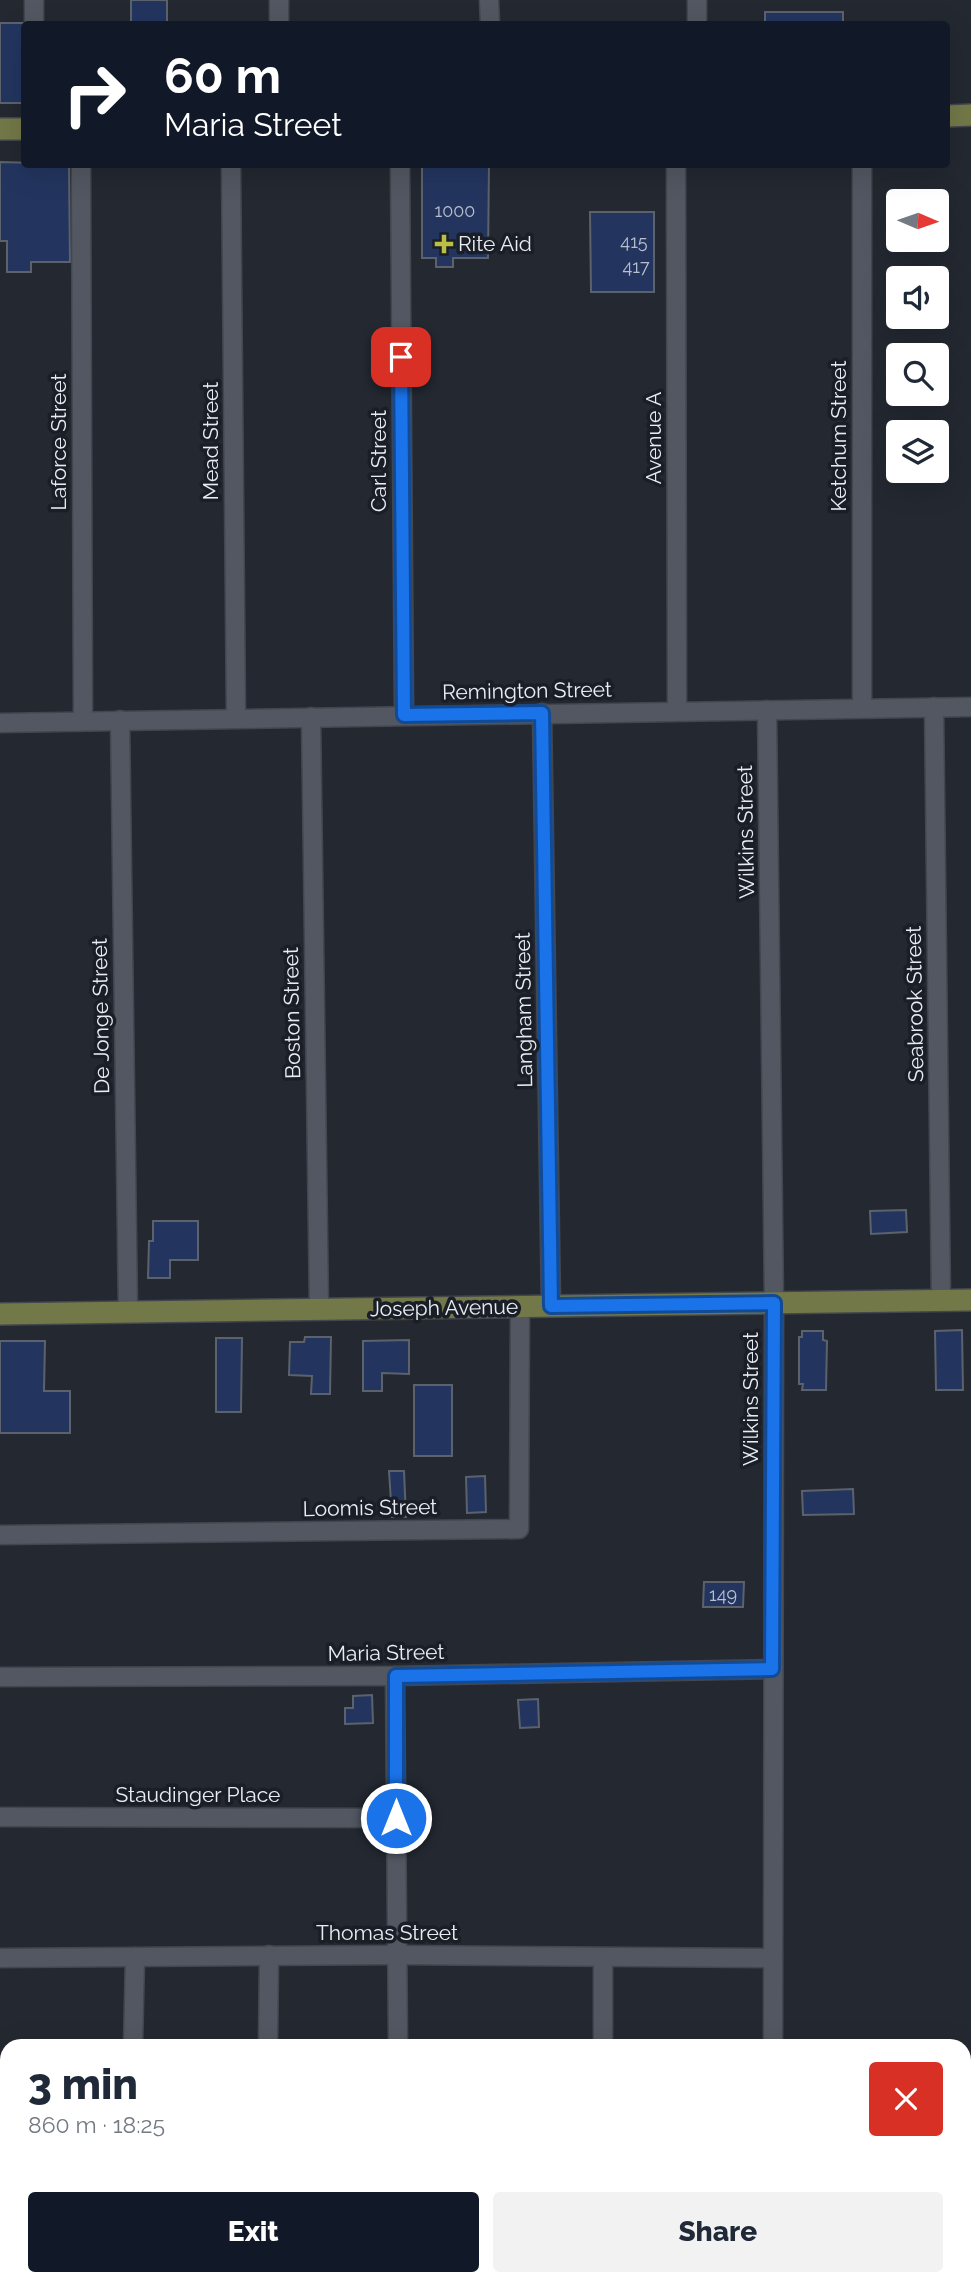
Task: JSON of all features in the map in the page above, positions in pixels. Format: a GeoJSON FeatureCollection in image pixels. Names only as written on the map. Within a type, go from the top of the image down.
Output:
{"type":"FeatureCollection","features":[{"type":"Feature","properties":{"kind":"main road"},"geometry":{"type":"LineString","coordinates":[[950,116],[971,116]]}},
{"type":"Feature","properties":{"kind":"main road"},"geometry":{"type":"LineString","coordinates":[[0,129],[21,129]]}},
{"type":"Feature","properties":{"kind":"main road","name":"Joseph Avenue"},"geometry":{"type":"LineString","coordinates":[[0,1314],[971,1300]]}},
{"type":"Feature","properties":{"kind":"street"},"geometry":{"type":"LineString","coordinates":[[34,0],[34,21]]}},
{"type":"Feature","properties":{"kind":"street"},"geometry":{"type":"LineString","coordinates":[[279,0],[279,21]]}},
{"type":"Feature","properties":{"kind":"street"},"geometry":{"type":"LineString","coordinates":[[489,0],[489,21]]}},
{"type":"Feature","properties":{"kind":"street"},"geometry":{"type":"LineString","coordinates":[[697,0],[697,21]]}},
{"type":"Feature","properties":{"kind":"street","name":"Laforce Street"},"geometry":{"type":"LineString","coordinates":[[81,168],[83,720]]}},
{"type":"Feature","properties":{"kind":"street","name":"Mead Street"},"geometry":{"type":"LineString","coordinates":[[232,168],[236,718]]}},
{"type":"Feature","properties":{"kind":"street","name":"Carl Street"},"geometry":{"type":"LineString","coordinates":[[400,168],[404,715]]}},
{"type":"Feature","properties":{"kind":"street","name":"Avenue A"},"geometry":{"type":"LineString","coordinates":[[676,168],[677,711]]}},
{"type":"Feature","properties":{"kind":"street","name":"Ketchum Street"},"geometry":{"type":"LineString","coordinates":[[862,168],[862,708]]}},
{"type":"Feature","properties":{"kind":"street","name":"Seabrook Street"},"geometry":{"type":"LineString","coordinates":[[934,707],[941,1300]]}},
{"type":"Feature","properties":{"kind":"street","name":"Remington Street"},"geometry":{"type":"LineString","coordinates":[[0,723],[971,707]]}},
{"type":"Feature","properties":{"kind":"street","name":"Wilkins Street"},"geometry":{"type":"LineString","coordinates":[[767,710],[774,1303],[773,2039]]}},
{"type":"Feature","properties":{"kind":"street","name":"Langham Street"},"geometry":{"type":"LineString","coordinates":[[542,713],[551,1306]]}},
{"type":"Feature","properties":{"kind":"street","name":"Boston Street"},"geometry":{"type":"LineString","coordinates":[[311,717],[319,1310]]}},
{"type":"Feature","properties":{"kind":"street","name":"De Jonge Street"},"geometry":{"type":"LineString","coordinates":[[120,720],[128,1311]]}},
{"type":"Feature","properties":{"kind":"street","name":"Loomis Street"},"geometry":{"type":"LineString","coordinates":[[0,1535],[519,1529],[520,1306]]}},
{"type":"Feature","properties":{"kind":"street","name":"Maria Street"},"geometry":{"type":"LineString","coordinates":[[0,1676],[396,1676],[772,1669]]}},
{"type":"Feature","properties":{"kind":"street"},"geometry":{"type":"LineString","coordinates":[[396,1676],[398,2039]]}},
{"type":"Feature","properties":{"kind":"street","name":"Staudinger Place"},"geometry":{"type":"LineString","coordinates":[[0,1817],[396,1818]]}},
{"type":"Feature","properties":{"kind":"street"},"geometry":{"type":"LineString","coordinates":[[268,2039],[269,1955]]}},
{"type":"Feature","properties":{"kind":"street","name":"Thomas Street"},"geometry":{"type":"LineString","coordinates":[[0,1958],[397,1955],[773,1958]]}},
{"type":"Feature","properties":{"kind":"street"},"geometry":{"type":"LineString","coordinates":[[133,2039],[135,1957]]}},
{"type":"Feature","properties":{"kind":"street"},"geometry":{"type":"LineString","coordinates":[[603,1958],[603,2039]]}},
{"type":"Feature","properties":{"kind":"building"},"geometry":{"type":"Polygon","coordinates":[[[131,0],[167,0],[167,21],[131,21],[131,0]]]}},
{"type":"Feature","properties":{"kind":"building"},"geometry":{"type":"Polygon","coordinates":[[[765,12],[843,12],[843,21],[765,21],[765,12]]]}},
{"type":"Feature","properties":{"kind":"building"},"geometry":{"type":"Polygon","coordinates":[[[0,23],[21,23],[21,103],[0,103],[0,23]]]}},
{"type":"Feature","properties":{"kind":"building"},"geometry":{"type":"Polygon","coordinates":[[[0,162],[21,163],[21,168],[69,168],[70,262],[31,262],[31,272],[7,272],[7,241],[0,241],[0,162]]]}},
{"type":"Feature","properties":{"kind":"building","name":"Rite Aid"},"geometry":{"type":"Polygon","coordinates":[[[422,168],[489,168],[488,258],[453,258],[453,267],[436,267],[436,258],[422,258],[422,168]]]}},
{"type":"Feature","properties":{"kind":"building"},"geometry":{"type":"Polygon","coordinates":[[[590,212],[654,212],[654,292],[591,292],[590,212]]]}},
{"type":"Feature","properties":{"kind":"building"},"geometry":{"type":"Polygon","coordinates":[[[906,1210],[907,1232],[871,1234],[870,1211],[906,1210]]]}},
{"type":"Feature","properties":{"kind":"building"},"geometry":{"type":"Polygon","coordinates":[[[153,1221],[198,1221],[198,1260],[170,1260],[170,1278],[148,1278],[149,1241],[153,1241],[153,1221]]]}},
{"type":"Feature","properties":{"kind":"building"},"geometry":{"type":"Polygon","coordinates":[[[962,1330],[963,1390],[936,1390],[935,1331],[962,1330]]]}},
{"type":"Feature","properties":{"kind":"building"},"geometry":{"type":"Polygon","coordinates":[[[802,1331],[823,1331],[823,1340],[827,1341],[826,1390],[802,1390],[803,1384],[799,1384],[799,1337],[802,1337],[802,1331]]]}},
{"type":"Feature","properties":{"kind":"building"},"geometry":{"type":"Polygon","coordinates":[[[305,1337],[331,1337],[330,1394],[311,1394],[312,1376],[289,1375],[290,1342],[304,1342],[305,1337]]]}},
{"type":"Feature","properties":{"kind":"building"},"geometry":{"type":"Polygon","coordinates":[[[216,1338],[242,1338],[241,1412],[216,1412],[216,1338]]]}},
{"type":"Feature","properties":{"kind":"building"},"geometry":{"type":"Polygon","coordinates":[[[409,1340],[409,1374],[382,1373],[382,1391],[363,1391],[363,1341],[409,1340]]]}},
{"type":"Feature","properties":{"kind":"building"},"geometry":{"type":"Polygon","coordinates":[[[0,1341],[45,1341],[44,1391],[70,1391],[70,1433],[0,1433],[0,1341]]]}},
{"type":"Feature","properties":{"kind":"building"},"geometry":{"type":"Polygon","coordinates":[[[414,1385],[452,1385],[452,1456],[414,1456],[414,1385]]]}},
{"type":"Feature","properties":{"kind":"building"},"geometry":{"type":"Polygon","coordinates":[[[389,1471],[404,1471],[406,1517],[392,1517],[389,1471]]]}},
{"type":"Feature","properties":{"kind":"building"},"geometry":{"type":"Polygon","coordinates":[[[485,1476],[486,1512],[467,1513],[466,1477],[485,1476]]]}},
{"type":"Feature","properties":{"kind":"building"},"geometry":{"type":"Polygon","coordinates":[[[853,1489],[854,1514],[803,1515],[802,1491],[853,1489]]]}},
{"type":"Feature","properties":{"kind":"building"},"geometry":{"type":"Polygon","coordinates":[[[704,1582],[744,1582],[743,1607],[703,1607],[704,1582]]]}},
{"type":"Feature","properties":{"kind":"building"},"geometry":{"type":"Polygon","coordinates":[[[372,1695],[373,1723],[345,1724],[345,1708],[353,1708],[353,1696],[372,1695]]]}},
{"type":"Feature","properties":{"kind":"building"},"geometry":{"type":"Polygon","coordinates":[[[538,1699],[539,1727],[520,1728],[518,1700],[538,1699]]]}},
{"type":"Feature","properties":{"kind":"place","name":"Rite Aid"},"geometry":{"type":"Point","coordinates":[444,244]}},
{"type":"Feature","properties":{"kind":"route"},"geometry":{"type":"LineString","coordinates":[[396,1818],[396,1676],[772,1669],[774,1303],[551,1306],[542,713],[404,715],[401,357]]}}]}
